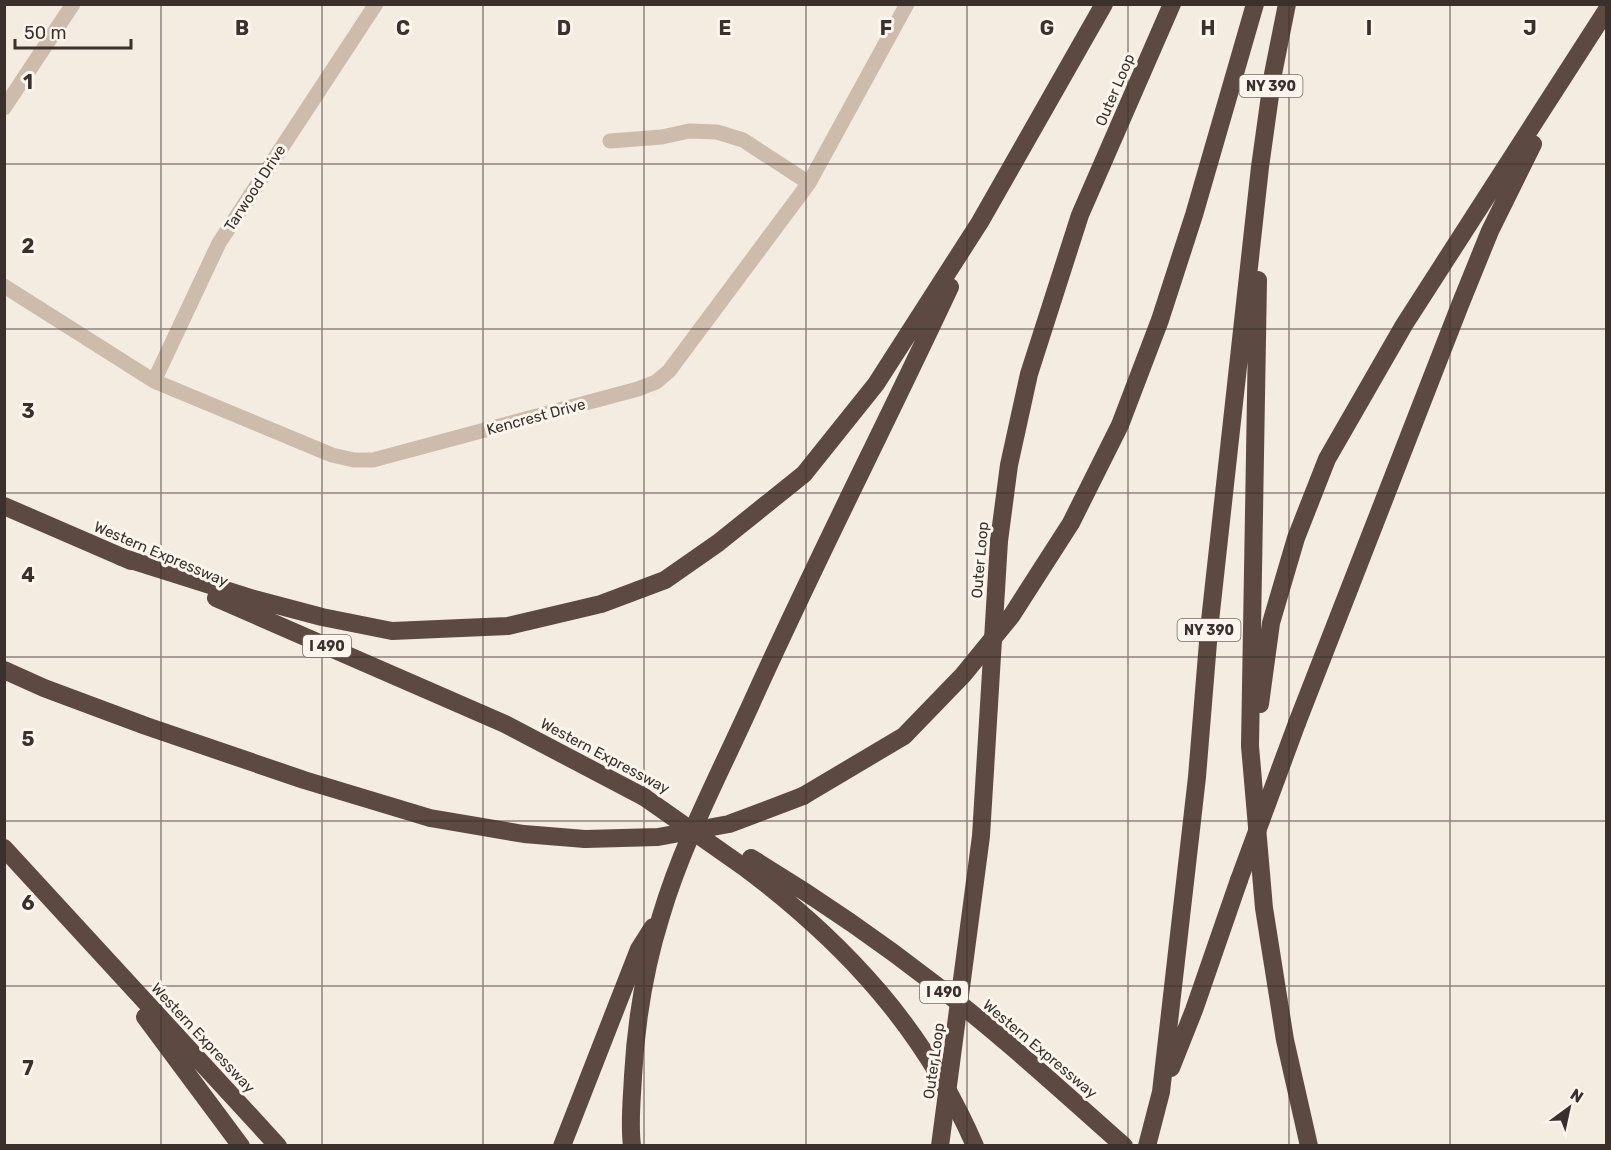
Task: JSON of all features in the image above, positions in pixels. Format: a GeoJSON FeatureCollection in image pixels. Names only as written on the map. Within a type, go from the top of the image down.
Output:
{"type":"FeatureCollection","features":[{"type":"Feature","properties":{"kind":"highway"},"geometry":{"type":"LineString","coordinates":[[121,557],[254,599],[322,617],[392,631],[508,626],[601,604],[665,580],[718,543],[804,474],[876,384],[980,222],[1104,4]]}},
{"type":"Feature","properties":{"kind":"highway","name":"Outer Loop"},"geometry":{"type":"LineString","coordinates":[[940,1146],[981,836],[999,541],[1009,465],[1029,374],[1080,215],[1172,4]]}},
{"type":"Feature","properties":{"kind":"highway"},"geometry":{"type":"LineString","coordinates":[[4,670],[44,688],[146,726],[304,780],[430,818],[524,834],[585,839],[658,837],[729,824],[803,796],[904,735],[911,728],[963,675],[1012,615],[1071,523],[1120,425],[1160,320],[1194,215],[1255,4]]}},
{"type":"Feature","properties":{"kind":"highway","name":"NY 390"},"geometry":{"type":"LineString","coordinates":[[1147,1146],[1161,1092],[1197,777],[1209,630],[1260,167],[1273,74],[1287,4]]}},
{"type":"Feature","properties":{"kind":"highway"},"geometry":{"type":"LineString","coordinates":[[1252,774],[1272,622],[1296,538],[1327,459],[1404,325],[1606,11]]}},
{"type":"Feature","properties":{"kind":"highway"},"geometry":{"type":"LineString","coordinates":[[1161,1092],[1194,1010],[1297,723],[1490,231],[1570,70]]}},
{"type":"Feature","properties":{"kind":"highway"},"geometry":{"type":"LineString","coordinates":[[1260,167],[1250,734],[1252,774],[1264,908],[1285,1040],[1310,1146]]}},
{"type":"Feature","properties":{"kind":"highway"},"geometry":{"type":"LineString","coordinates":[[632,1146],[630,1129],[635,1044],[647,970],[661,916],[711,787],[980,222]]}},
{"type":"Feature","properties":{"kind":"highway","name":"Western Expressway"},"geometry":{"type":"LineString","coordinates":[[4,506],[505,724],[644,797],[749,864],[820,903],[935,985],[1049,1079],[1124,1146]]}},
{"type":"Feature","properties":{"kind":"highway","name":"Western Expressway"},"geometry":{"type":"LineString","coordinates":[[4,848],[278,1146]]}},
{"type":"Feature","properties":{"kind":"highway"},"geometry":{"type":"LineString","coordinates":[[749,864],[816,925],[874,984],[918,1042],[965,1123],[975,1146]]}},
{"type":"Feature","properties":{"kind":"highway"},"geometry":{"type":"LineString","coordinates":[[48,896],[162,1038],[241,1146]]}},
{"type":"Feature","properties":{"kind":"highway"},"geometry":{"type":"LineString","coordinates":[[562,1146],[639,949],[661,916]]}},
{"type":"Feature","properties":{"kind":"street","name":"Tarwood Drive"},"geometry":{"type":"LineString","coordinates":[[154,381],[219,243],[376,4]]}},
{"type":"Feature","properties":{"kind":"street","name":"Kencrest Drive"},"geometry":{"type":"LineString","coordinates":[[4,286],[154,381],[332,455],[354,460],[373,460],[638,389],[656,382],[669,371],[809,183],[907,4]]}},
{"type":"Feature","properties":{"kind":"street"},"geometry":{"type":"LineString","coordinates":[[4,108],[68,6]]}},
{"type":"Feature","properties":{"kind":"street"},"geometry":{"type":"LineString","coordinates":[[610,141],[662,137],[689,131],[717,132],[743,140],[809,183]]}}]}
